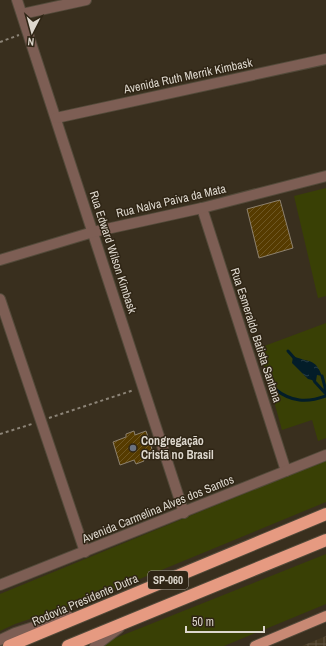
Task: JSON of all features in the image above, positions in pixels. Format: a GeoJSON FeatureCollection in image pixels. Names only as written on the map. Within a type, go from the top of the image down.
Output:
{"type":"FeatureCollection","features":[{"type":"Feature","properties":{"kind":"highway","name":"Rodovia Presidente Dutra"},"geometry":{"type":"LineString","coordinates":[[9,646],[326,514]]}},
{"type":"Feature","properties":{"kind":"highway","name":"SP-060"},"geometry":{"type":"LineString","coordinates":[[68,646],[326,540]]}},
{"type":"Feature","properties":{"kind":"main road"},"geometry":{"type":"LineString","coordinates":[[255,646],[326,616]]}},
{"type":"Feature","properties":{"kind":"street","name":"Rua Edward Wilson Kimbask"},"geometry":{"type":"LineString","coordinates":[[17,0],[184,513]]}},
{"type":"Feature","properties":{"kind":"street"},"geometry":{"type":"LineString","coordinates":[[22,14],[86,0]]}},
{"type":"Feature","properties":{"kind":"street","name":"Avenida Ruth Merrik Kimbask"},"geometry":{"type":"LineString","coordinates":[[56,118],[326,59]]}},
{"type":"Feature","properties":{"kind":"street","name":"Rua Nalva Paiva da Mata"},"geometry":{"type":"LineString","coordinates":[[0,260],[93,232],[202,208],[326,176]]}},
{"type":"Feature","properties":{"kind":"street","name":"Rua Esmeraldo Batista Santana"},"geometry":{"type":"LineString","coordinates":[[202,208],[286,471]]}},
{"type":"Feature","properties":{"kind":"street"},"geometry":{"type":"LineString","coordinates":[[0,299],[85,552]]}},
{"type":"Feature","properties":{"kind":"street","name":"Avenida Carmelina Alves dos Santos"},"geometry":{"type":"LineString","coordinates":[[0,585],[184,513],[326,455]]}},
{"type":"Feature","properties":{"kind":"street"},"geometry":{"type":"LineString","coordinates":[[0,640],[15,633],[120,600]]}},
{"type":"Feature","properties":{"kind":"street"},"geometry":{"type":"LineString","coordinates":[[95,646],[129,621]]}},
{"type":"Feature","properties":{"kind":"path"},"geometry":{"type":"LineString","coordinates":[[0,42],[28,32]]}},
{"type":"Feature","properties":{"kind":"path"},"geometry":{"type":"LineString","coordinates":[[0,434],[143,387]]}},
{"type":"Feature","properties":{"kind":"shaded area"},"geometry":{"type":"Polygon","coordinates":[[[326,636],[326,646],[302,646],[326,636]]]}},
{"type":"Feature","properties":{"kind":"green space"},"geometry":{"type":"Polygon","coordinates":[[[326,188],[326,296],[318,298],[294,196],[326,188]]]}},
{"type":"Feature","properties":{"kind":"green space"},"geometry":{"type":"Polygon","coordinates":[[[326,323],[326,438],[318,441],[312,420],[282,430],[259,348],[326,323]]]}},
{"type":"Feature","properties":{"kind":"green space"},"geometry":{"type":"Polygon","coordinates":[[[326,460],[326,502],[96,597],[15,624],[0,631],[0,594],[326,460]]]}},
{"type":"Feature","properties":{"kind":"green space"},"geometry":{"type":"Polygon","coordinates":[[[326,554],[326,604],[224,646],[99,646],[103,643],[326,554]]]}},
{"type":"Feature","properties":{"kind":"water"},"geometry":{"type":"Polygon","coordinates":[[[293,356],[314,363],[322,376],[317,375],[316,381],[308,379],[292,363],[293,356]]]}},
{"type":"Feature","properties":{"kind":"building"},"geometry":{"type":"Polygon","coordinates":[[[280,200],[293,248],[259,258],[247,209],[280,200]]]}},
{"type":"Feature","properties":{"kind":"building","name":"Congregação Cristã no Brasil"},"geometry":{"type":"Polygon","coordinates":[[[134,431],[135,435],[146,431],[154,455],[143,458],[144,461],[136,464],[134,460],[120,465],[113,442],[126,437],[126,434],[134,431]]]}},
{"type":"Feature","properties":{"kind":"waterway"},"geometry":{"type":"LineString","coordinates":[[288,351],[295,359]]}},
{"type":"Feature","properties":{"kind":"waterway"},"geometry":{"type":"LineString","coordinates":[[322,376],[325,392]]}},
{"type":"Feature","properties":{"kind":"waterway"},"geometry":{"type":"LineString","coordinates":[[313,378],[326,394]]}},
{"type":"Feature","properties":{"kind":"waterway"},"geometry":{"type":"LineString","coordinates":[[275,389],[287,397],[299,400],[312,400],[326,396]]}},
{"type":"Feature","properties":{"kind":"place","name":"Congregação Cristã no Brasil"},"geometry":{"type":"Point","coordinates":[133,448]}}]}
